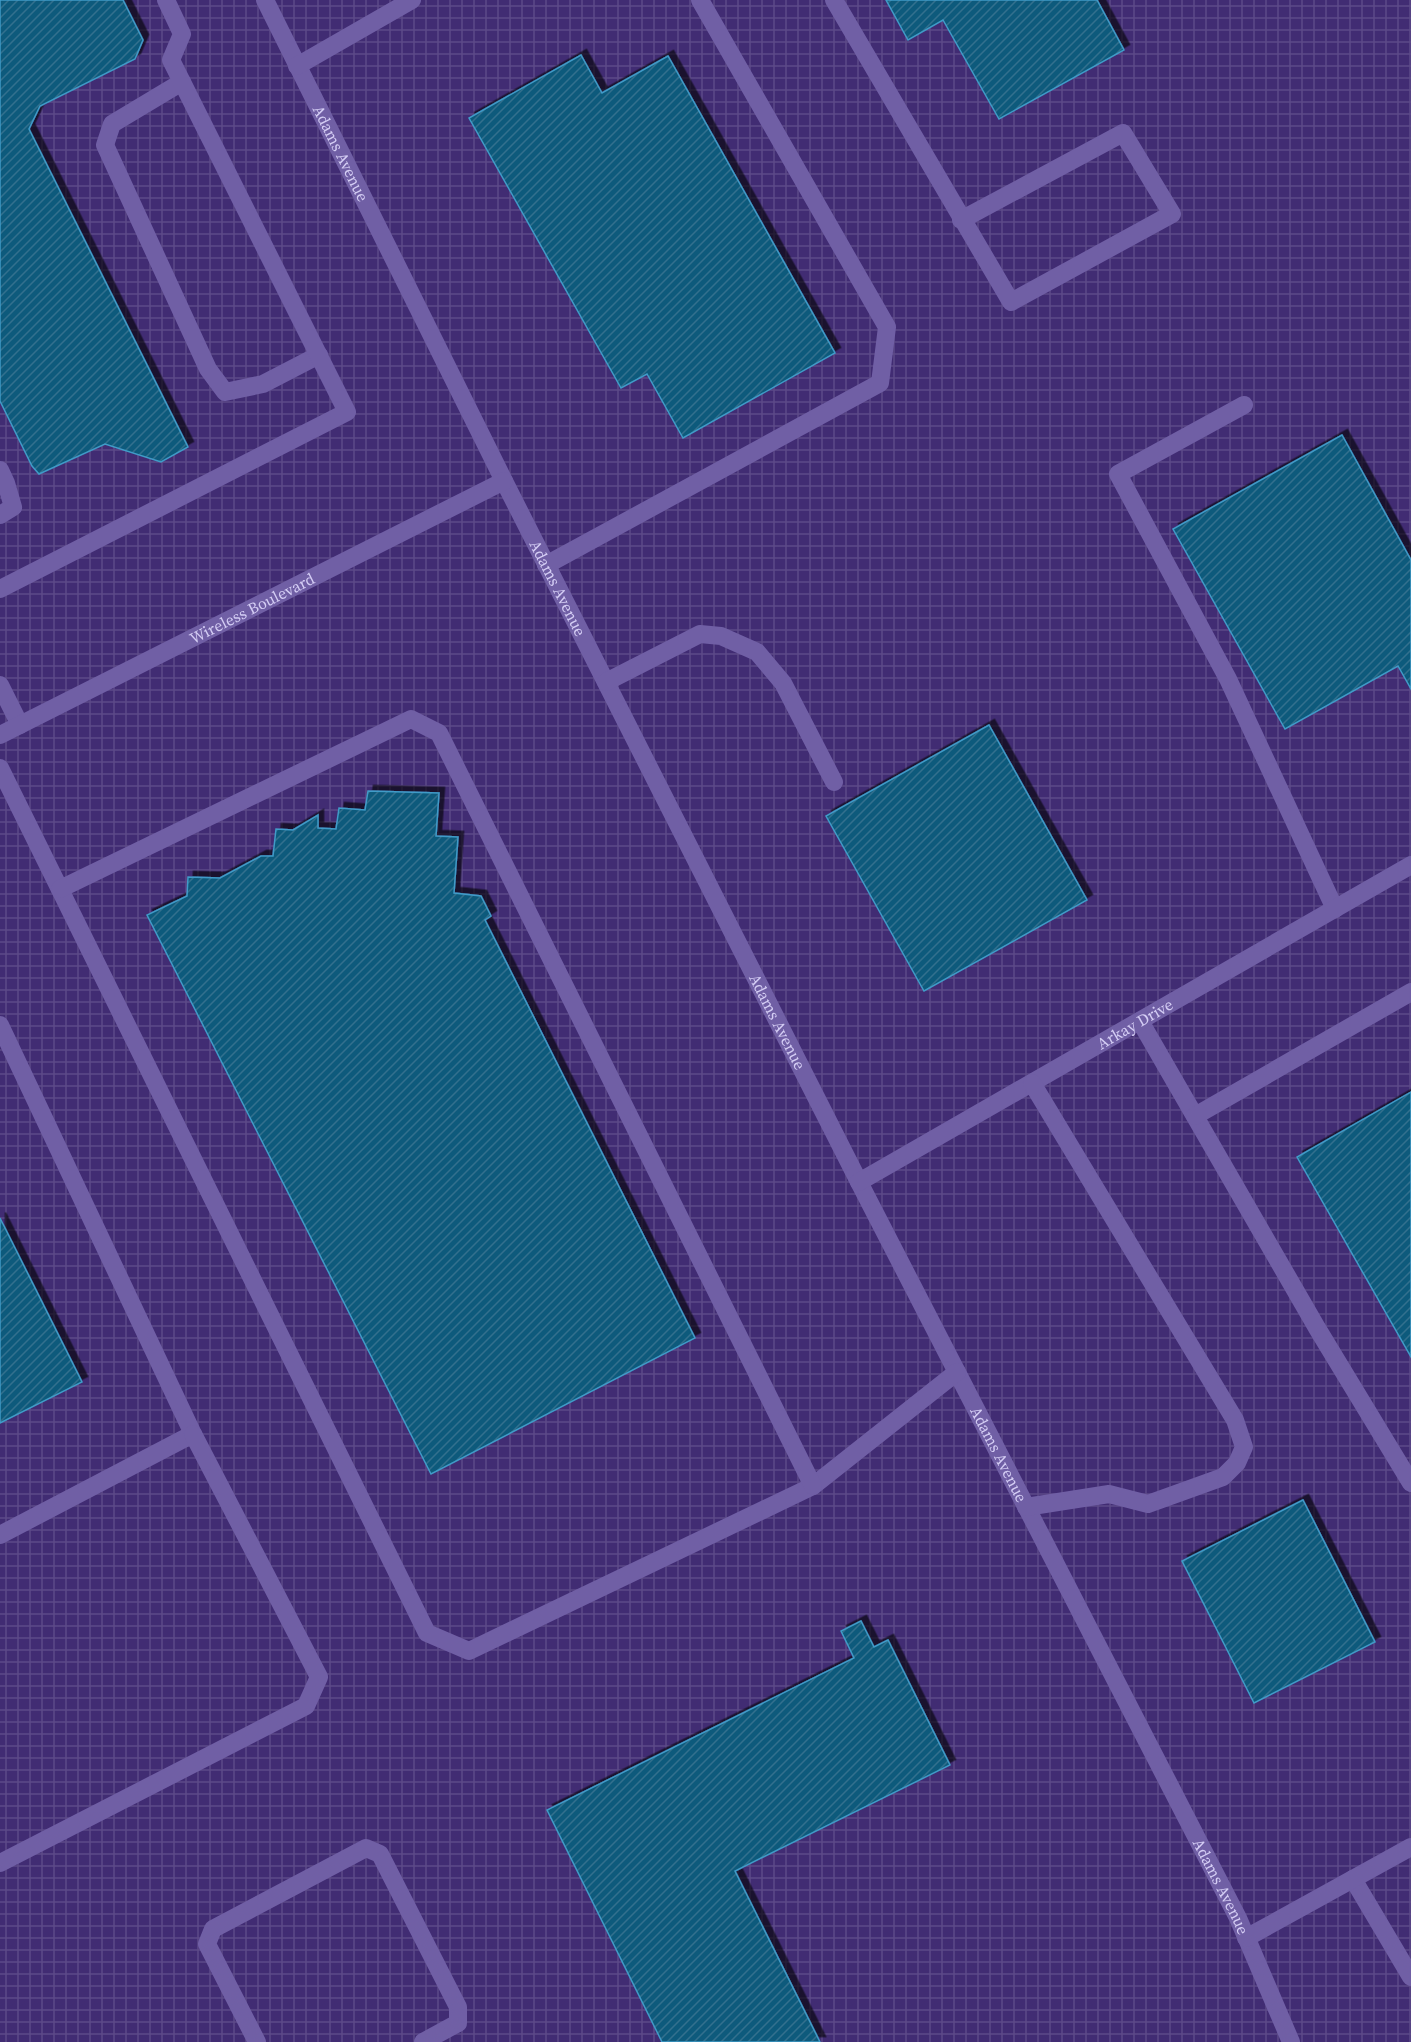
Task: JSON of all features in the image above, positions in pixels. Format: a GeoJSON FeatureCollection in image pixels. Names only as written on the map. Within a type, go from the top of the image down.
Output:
{"type":"FeatureCollection","features":[{"type":"Feature","properties":{"kind":"street"},"geometry":{"type":"LineString","coordinates":[[0,589],[347,412],[171,60],[182,34],[166,0]]}},
{"type":"Feature","properties":{"kind":"street","name":"Adams Avenue"},"geometry":{"type":"LineString","coordinates":[[265,0],[546,565],[1246,1938],[1291,2042]]}},
{"type":"Feature","properties":{"kind":"street"},"geometry":{"type":"LineString","coordinates":[[297,66],[412,0]]}},
{"type":"Feature","properties":{"kind":"street"},"geometry":{"type":"LineString","coordinates":[[546,565],[880,383],[887,327],[700,0]]}},
{"type":"Feature","properties":{"kind":"street"},"geometry":{"type":"LineString","coordinates":[[834,0],[961,220],[1011,302],[1172,214],[1123,133],[961,220]]}},
{"type":"Feature","properties":{"kind":"street"},"geometry":{"type":"LineString","coordinates":[[182,82],[112,124],[105,145],[208,369],[225,392],[263,384],[319,356]]}},
{"type":"Feature","properties":{"kind":"street"},"geometry":{"type":"LineString","coordinates":[[1244,405],[1118,474],[1228,679],[1335,909]]}},
{"type":"Feature","properties":{"kind":"street"},"geometry":{"type":"LineString","coordinates":[[0,470],[13,507],[0,515]]}},
{"type":"Feature","properties":{"kind":"street","name":"Wireless Boulevard"},"geometry":{"type":"LineString","coordinates":[[0,735],[504,481]]}},
{"type":"Feature","properties":{"kind":"street"},"geometry":{"type":"LineString","coordinates":[[606,682],[700,634],[721,636],[757,652],[783,683],[834,782]]}},
{"type":"Feature","properties":{"kind":"street"},"geometry":{"type":"LineString","coordinates":[[0,685],[20,725]]}},
{"type":"Feature","properties":{"kind":"street"},"geometry":{"type":"LineString","coordinates":[[60,889],[411,719],[439,733],[813,1486]]}},
{"type":"Feature","properties":{"kind":"street"},"geometry":{"type":"LineString","coordinates":[[0,768],[427,1633],[468,1651],[813,1486],[957,1372]]}},
{"type":"Feature","properties":{"kind":"street","name":"Arkay Drive"},"geometry":{"type":"LineString","coordinates":[[859,1182],[1411,865]]}},
{"type":"Feature","properties":{"kind":"street"},"geometry":{"type":"LineString","coordinates":[[1195,1116],[1411,992]]}},
{"type":"Feature","properties":{"kind":"street"},"geometry":{"type":"LineString","coordinates":[[1140,1021],[1317,1328],[1411,1483]]}},
{"type":"Feature","properties":{"kind":"street"},"geometry":{"type":"LineString","coordinates":[[0,1025],[193,1434],[319,1677],[306,1706],[0,1863]]}},
{"type":"Feature","properties":{"kind":"street"},"geometry":{"type":"LineString","coordinates":[[1026,1507],[1110,1494],[1148,1504],[1223,1477],[1237,1463],[1244,1447],[1236,1420],[1032,1083]]}},
{"type":"Feature","properties":{"kind":"street"},"geometry":{"type":"LineString","coordinates":[[0,1535],[193,1434]]}},
{"type":"Feature","properties":{"kind":"street"},"geometry":{"type":"LineString","coordinates":[[1246,1938],[1411,1847]]}},
{"type":"Feature","properties":{"kind":"street"},"geometry":{"type":"LineString","coordinates":[[257,2042],[207,1944],[213,1929],[366,1848],[380,1854],[458,2007],[458,2024],[423,2042]]}},
{"type":"Feature","properties":{"kind":"street"},"geometry":{"type":"LineString","coordinates":[[1353,1879],[1411,1977]]}},
{"type":"Feature","properties":{"kind":"shaded area"},"geometry":{"type":"Polygon","coordinates":[[[0,0],[1411,0],[1411,2042],[0,2042],[0,0]]]}},
{"type":"Feature","properties":{"kind":"building"},"geometry":{"type":"Polygon","coordinates":[[[0,0],[123,0],[143,40],[135,59],[40,106],[29,129],[188,447],[161,462],[105,444],[39,474],[32,466],[0,401],[0,0]]]}},
{"type":"Feature","properties":{"kind":"building"},"geometry":{"type":"Polygon","coordinates":[[[886,0],[1097,0],[1124,50],[999,119],[943,20],[908,40],[886,0]]]}},
{"type":"Feature","properties":{"kind":"building"},"geometry":{"type":"Polygon","coordinates":[[[581,55],[602,93],[668,56],[835,353],[683,438],[647,374],[621,388],[469,118],[581,55]]]}},
{"type":"Feature","properties":{"kind":"building"},"geometry":{"type":"Polygon","coordinates":[[[1342,435],[1411,560],[1411,689],[1398,666],[1285,729],[1173,529],[1342,435]]]}},
{"type":"Feature","properties":{"kind":"building"},"geometry":{"type":"Polygon","coordinates":[[[989,725],[1087,900],[924,991],[826,816],[989,725]]]}},
{"type":"Feature","properties":{"kind":"building"},"geometry":{"type":"Polygon","coordinates":[[[368,791],[439,793],[436,836],[458,837],[454,893],[481,896],[491,916],[485,920],[695,1338],[431,1474],[147,915],[187,896],[188,877],[220,878],[261,856],[273,856],[276,829],[293,830],[318,815],[318,828],[336,829],[339,808],[365,810],[368,791]]]}},
{"type":"Feature","properties":{"kind":"building"},"geometry":{"type":"Polygon","coordinates":[[[1411,1092],[1411,1357],[1297,1157],[1411,1092]]]}},
{"type":"Feature","properties":{"kind":"building"},"geometry":{"type":"Polygon","coordinates":[[[0,1218],[82,1382],[0,1423],[0,1218]]]}},
{"type":"Feature","properties":{"kind":"building"},"geometry":{"type":"Polygon","coordinates":[[[1303,1500],[1375,1642],[1254,1703],[1182,1561],[1303,1500]]]}},
{"type":"Feature","properties":{"kind":"building"},"geometry":{"type":"Polygon","coordinates":[[[861,1621],[874,1647],[888,1640],[950,1765],[735,1871],[820,2042],[662,2042],[547,1810],[854,1658],[841,1631],[861,1621]]]}}]}
